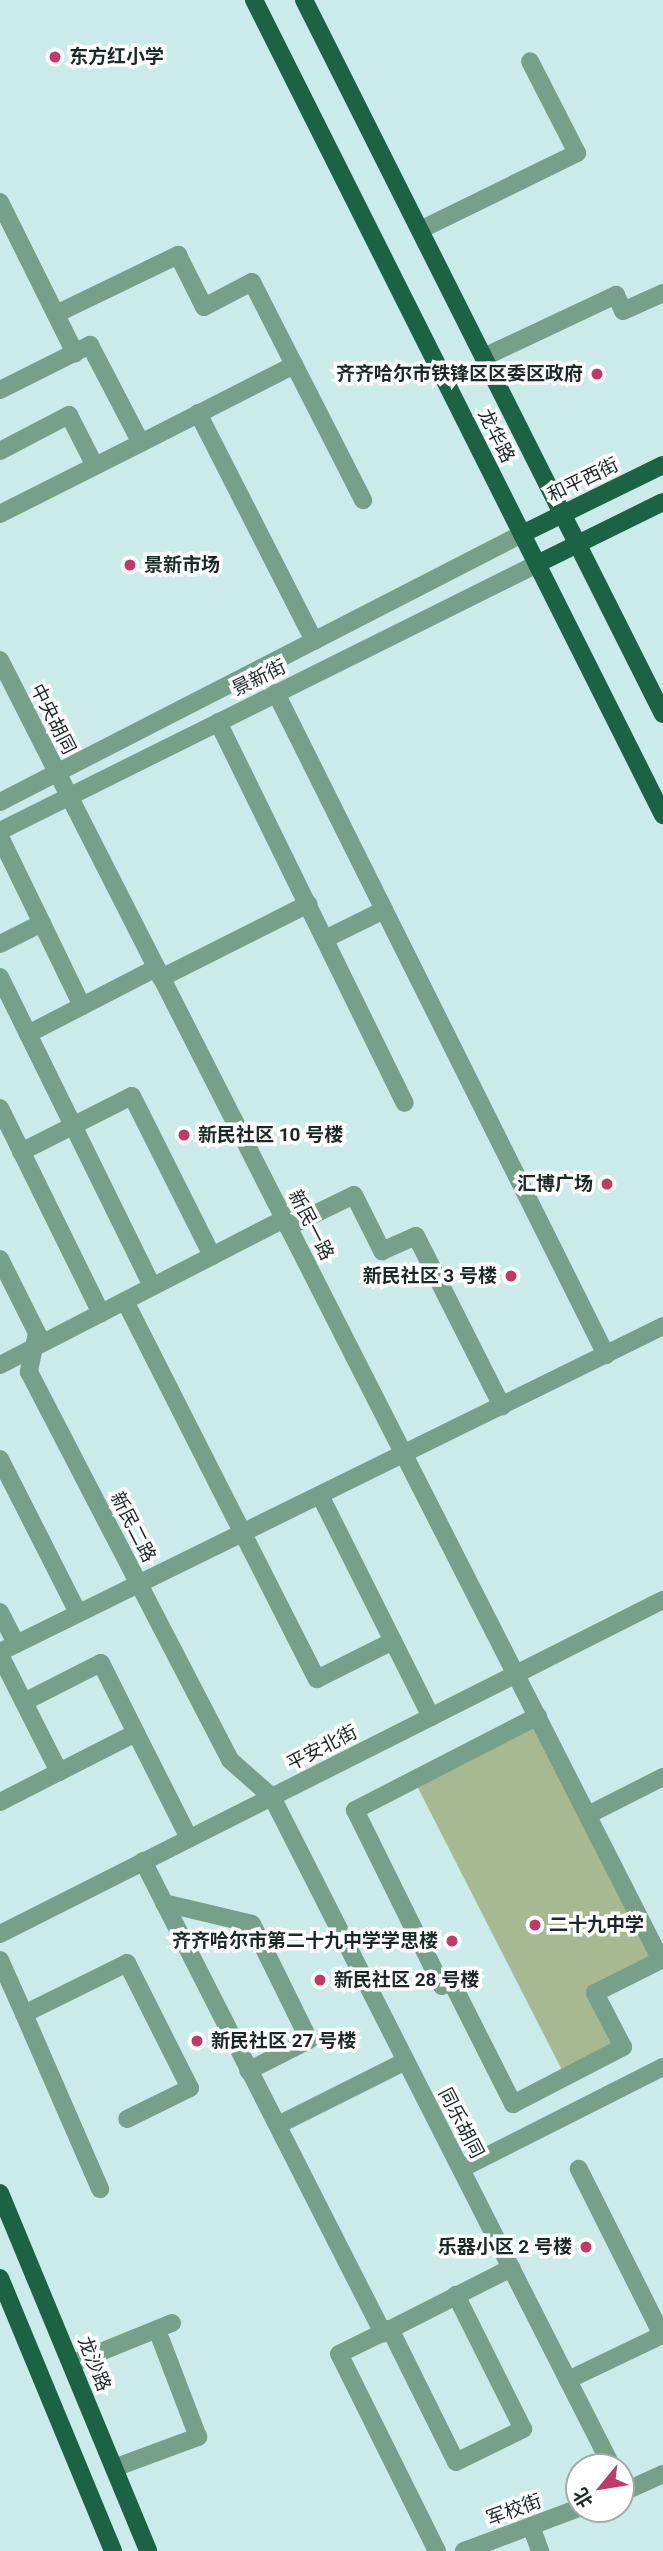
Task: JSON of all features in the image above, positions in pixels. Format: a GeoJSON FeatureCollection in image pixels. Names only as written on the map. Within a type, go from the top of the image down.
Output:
{"type":"FeatureCollection","features":[{"type":"Feature","properties":{"kind":"main road","name":"龙华路"},"geometry":{"type":"LineString","coordinates":[[254,0],[663,815]]}},
{"type":"Feature","properties":{"kind":"main road","name":"龙华路"},"geometry":{"type":"LineString","coordinates":[[304,0],[663,714]]}},
{"type":"Feature","properties":{"kind":"main road","name":"和平西街"},"geometry":{"type":"LineString","coordinates":[[522,534],[663,465]]}},
{"type":"Feature","properties":{"kind":"main road"},"geometry":{"type":"LineString","coordinates":[[537,564],[663,502]]}},
{"type":"Feature","properties":{"kind":"main road","name":"龙沙路"},"geometry":{"type":"LineString","coordinates":[[0,2193],[148,2551]]}},
{"type":"Feature","properties":{"kind":"main road"},"geometry":{"type":"LineString","coordinates":[[0,2278],[113,2551]]}},
{"type":"Feature","properties":{"kind":"street"},"geometry":{"type":"LineString","coordinates":[[419,230],[577,153],[530,61]]}},
{"type":"Feature","properties":{"kind":"street"},"geometry":{"type":"LineString","coordinates":[[0,202],[75,353]]}},
{"type":"Feature","properties":{"kind":"street"},"geometry":{"type":"LineString","coordinates":[[56,314],[178,255],[204,307],[252,282],[363,500]]}},
{"type":"Feature","properties":{"kind":"street"},"geometry":{"type":"LineString","coordinates":[[484,357],[616,295],[623,312],[663,293]]}},
{"type":"Feature","properties":{"kind":"street"},"geometry":{"type":"LineString","coordinates":[[0,390],[90,345],[141,443]]}},
{"type":"Feature","properties":{"kind":"street"},"geometry":{"type":"LineString","coordinates":[[0,514],[294,365]]}},
{"type":"Feature","properties":{"kind":"street"},"geometry":{"type":"LineString","coordinates":[[198,413],[314,641]]}},
{"type":"Feature","properties":{"kind":"street"},"geometry":{"type":"LineString","coordinates":[[0,451],[69,415],[94,466]]}},
{"type":"Feature","properties":{"kind":"street","name":"景新街"},"geometry":{"type":"LineString","coordinates":[[0,802],[522,534]]}},
{"type":"Feature","properties":{"kind":"street","name":"景新街"},"geometry":{"type":"LineString","coordinates":[[0,831],[537,564]]}},
{"type":"Feature","properties":{"kind":"street","name":"中央胡同"},"geometry":{"type":"LineString","coordinates":[[0,660],[68,796]]}},
{"type":"Feature","properties":{"kind":"street"},"geometry":{"type":"LineString","coordinates":[[276,693],[606,1355]]}},
{"type":"Feature","properties":{"kind":"street"},"geometry":{"type":"LineString","coordinates":[[218,722],[405,1103]]}},
{"type":"Feature","properties":{"kind":"street","name":"新民一路"},"geometry":{"type":"LineString","coordinates":[[68,796],[662,1959]]}},
{"type":"Feature","properties":{"kind":"street"},"geometry":{"type":"LineString","coordinates":[[0,837],[82,1006]]}},
{"type":"Feature","properties":{"kind":"street"},"geometry":{"type":"LineString","coordinates":[[28,1034],[82,1006],[307,904]]}},
{"type":"Feature","properties":{"kind":"street"},"geometry":{"type":"LineString","coordinates":[[325,939],[384,910]]}},
{"type":"Feature","properties":{"kind":"street"},"geometry":{"type":"LineString","coordinates":[[0,944],[42,923]]}},
{"type":"Feature","properties":{"kind":"street"},"geometry":{"type":"LineString","coordinates":[[0,977],[152,1286]]}},
{"type":"Feature","properties":{"kind":"street"},"geometry":{"type":"LineString","coordinates":[[21,1152],[132,1096],[212,1255]]}},
{"type":"Feature","properties":{"kind":"street"},"geometry":{"type":"LineString","coordinates":[[0,1108],[101,1313]]}},
{"type":"Feature","properties":{"kind":"street"},"geometry":{"type":"LineString","coordinates":[[0,1365],[212,1255],[354,1195],[382,1251],[416,1236],[502,1406]]}},
{"type":"Feature","properties":{"kind":"street","name":"新民二路"},"geometry":{"type":"LineString","coordinates":[[0,1259],[37,1333],[29,1372],[230,1760],[272,1797]]}},
{"type":"Feature","properties":{"kind":"street"},"geometry":{"type":"LineString","coordinates":[[125,1301],[317,1679],[393,1641]]}},
{"type":"Feature","properties":{"kind":"street"},"geometry":{"type":"LineString","coordinates":[[5,1650],[663,1326]]}},
{"type":"Feature","properties":{"kind":"street"},"geometry":{"type":"LineString","coordinates":[[0,1459],[78,1614]]}},
{"type":"Feature","properties":{"kind":"street"},"geometry":{"type":"LineString","coordinates":[[320,1495],[431,1717]]}},
{"type":"Feature","properties":{"kind":"street","name":"平安北街"},"geometry":{"type":"LineString","coordinates":[[0,1934],[663,1600]]}},
{"type":"Feature","properties":{"kind":"street"},"geometry":{"type":"LineString","coordinates":[[0,1612],[5,1650],[24,1702],[59,1772]]}},
{"type":"Feature","properties":{"kind":"street"},"geometry":{"type":"LineString","coordinates":[[24,1702],[101,1663],[188,1838]]}},
{"type":"Feature","properties":{"kind":"street"},"geometry":{"type":"LineString","coordinates":[[538,1716],[355,1810],[442,1986],[451,1980],[513,2104],[623,2047],[595,1993],[662,1959]]}},
{"type":"Feature","properties":{"kind":"street"},"geometry":{"type":"LineString","coordinates":[[0,1802],[136,1733]]}},
{"type":"Feature","properties":{"kind":"street"},"geometry":{"type":"LineString","coordinates":[[588,1815],[663,1777]]}},
{"type":"Feature","properties":{"kind":"street","name":"同乐胡同"},"geometry":{"type":"LineString","coordinates":[[272,1797],[605,2453]]}},
{"type":"Feature","properties":{"kind":"street"},"geometry":{"type":"LineString","coordinates":[[143,1861],[383,2333]]}},
{"type":"Feature","properties":{"kind":"street"},"geometry":{"type":"LineString","coordinates":[[164,1903],[252,1924],[309,2040],[248,2071]]}},
{"type":"Feature","properties":{"kind":"street"},"geometry":{"type":"LineString","coordinates":[[0,1960],[100,2189]]}},
{"type":"Feature","properties":{"kind":"street"},"geometry":{"type":"LineString","coordinates":[[24,2014],[127,1963],[190,2088],[127,2119]]}},
{"type":"Feature","properties":{"kind":"street"},"geometry":{"type":"LineString","coordinates":[[278,2124],[406,2061]]}},
{"type":"Feature","properties":{"kind":"street"},"geometry":{"type":"LineString","coordinates":[[461,2169],[663,2067]]}},
{"type":"Feature","properties":{"kind":"street"},"geometry":{"type":"LineString","coordinates":[[568,2381],[662,2335],[579,2169]]}},
{"type":"Feature","properties":{"kind":"street"},"geometry":{"type":"LineString","coordinates":[[437,2551],[340,2354],[511,2267]]}},
{"type":"Feature","properties":{"kind":"street"},"geometry":{"type":"LineString","coordinates":[[383,2333],[390,2329],[456,2462],[523,2429],[456,2295]]}},
{"type":"Feature","properties":{"kind":"street"},"geometry":{"type":"LineString","coordinates":[[71,2364],[172,2323]]}},
{"type":"Feature","properties":{"kind":"street"},"geometry":{"type":"LineString","coordinates":[[114,2468],[198,2437],[161,2340]]}},
{"type":"Feature","properties":{"kind":"street"},"geometry":{"type":"LineString","coordinates":[[635,2485],[663,2474]]}},
{"type":"Feature","properties":{"kind":"street","name":"军校街"},"geometry":{"type":"LineString","coordinates":[[464,2551],[565,2513]]}},
{"type":"Feature","properties":{"kind":"street"},"geometry":{"type":"LineString","coordinates":[[531,2526],[540,2551]]}},
{"type":"Feature","properties":{"kind":"green space"},"geometry":{"type":"Polygon","coordinates":[[[536,1726],[654,1957],[587,1992],[615,2048],[564,2074],[417,1786],[536,1726]]]}},
{"type":"Feature","properties":{"kind":"place","name":"东方红小学"},"geometry":{"type":"Point","coordinates":[55,57]}},
{"type":"Feature","properties":{"kind":"place","name":"齐齐哈尔市铁锋区区委区政府"},"geometry":{"type":"Point","coordinates":[597,374]}},
{"type":"Feature","properties":{"kind":"place","name":"景新市场"},"geometry":{"type":"Point","coordinates":[130,565]}},
{"type":"Feature","properties":{"kind":"place","name":"新民社区 10 号楼"},"geometry":{"type":"Point","coordinates":[184,1135]}},
{"type":"Feature","properties":{"kind":"place","name":"汇博广场"},"geometry":{"type":"Point","coordinates":[607,1184]}},
{"type":"Feature","properties":{"kind":"place","name":"新民社区 3 号楼"},"geometry":{"type":"Point","coordinates":[511,1276]}},
{"type":"Feature","properties":{"kind":"place","name":"二十九中学"},"geometry":{"type":"Point","coordinates":[535,1925]}},
{"type":"Feature","properties":{"kind":"place","name":"齐齐哈尔市第二十九中学学思楼"},"geometry":{"type":"Point","coordinates":[452,1941]}},
{"type":"Feature","properties":{"kind":"place","name":"新民社区 28 号楼"},"geometry":{"type":"Point","coordinates":[320,1980]}},
{"type":"Feature","properties":{"kind":"place","name":"新民社区 27 号楼"},"geometry":{"type":"Point","coordinates":[197,2041]}},
{"type":"Feature","properties":{"kind":"place","name":"乐器小区 2 号楼"},"geometry":{"type":"Point","coordinates":[586,2247]}}]}
